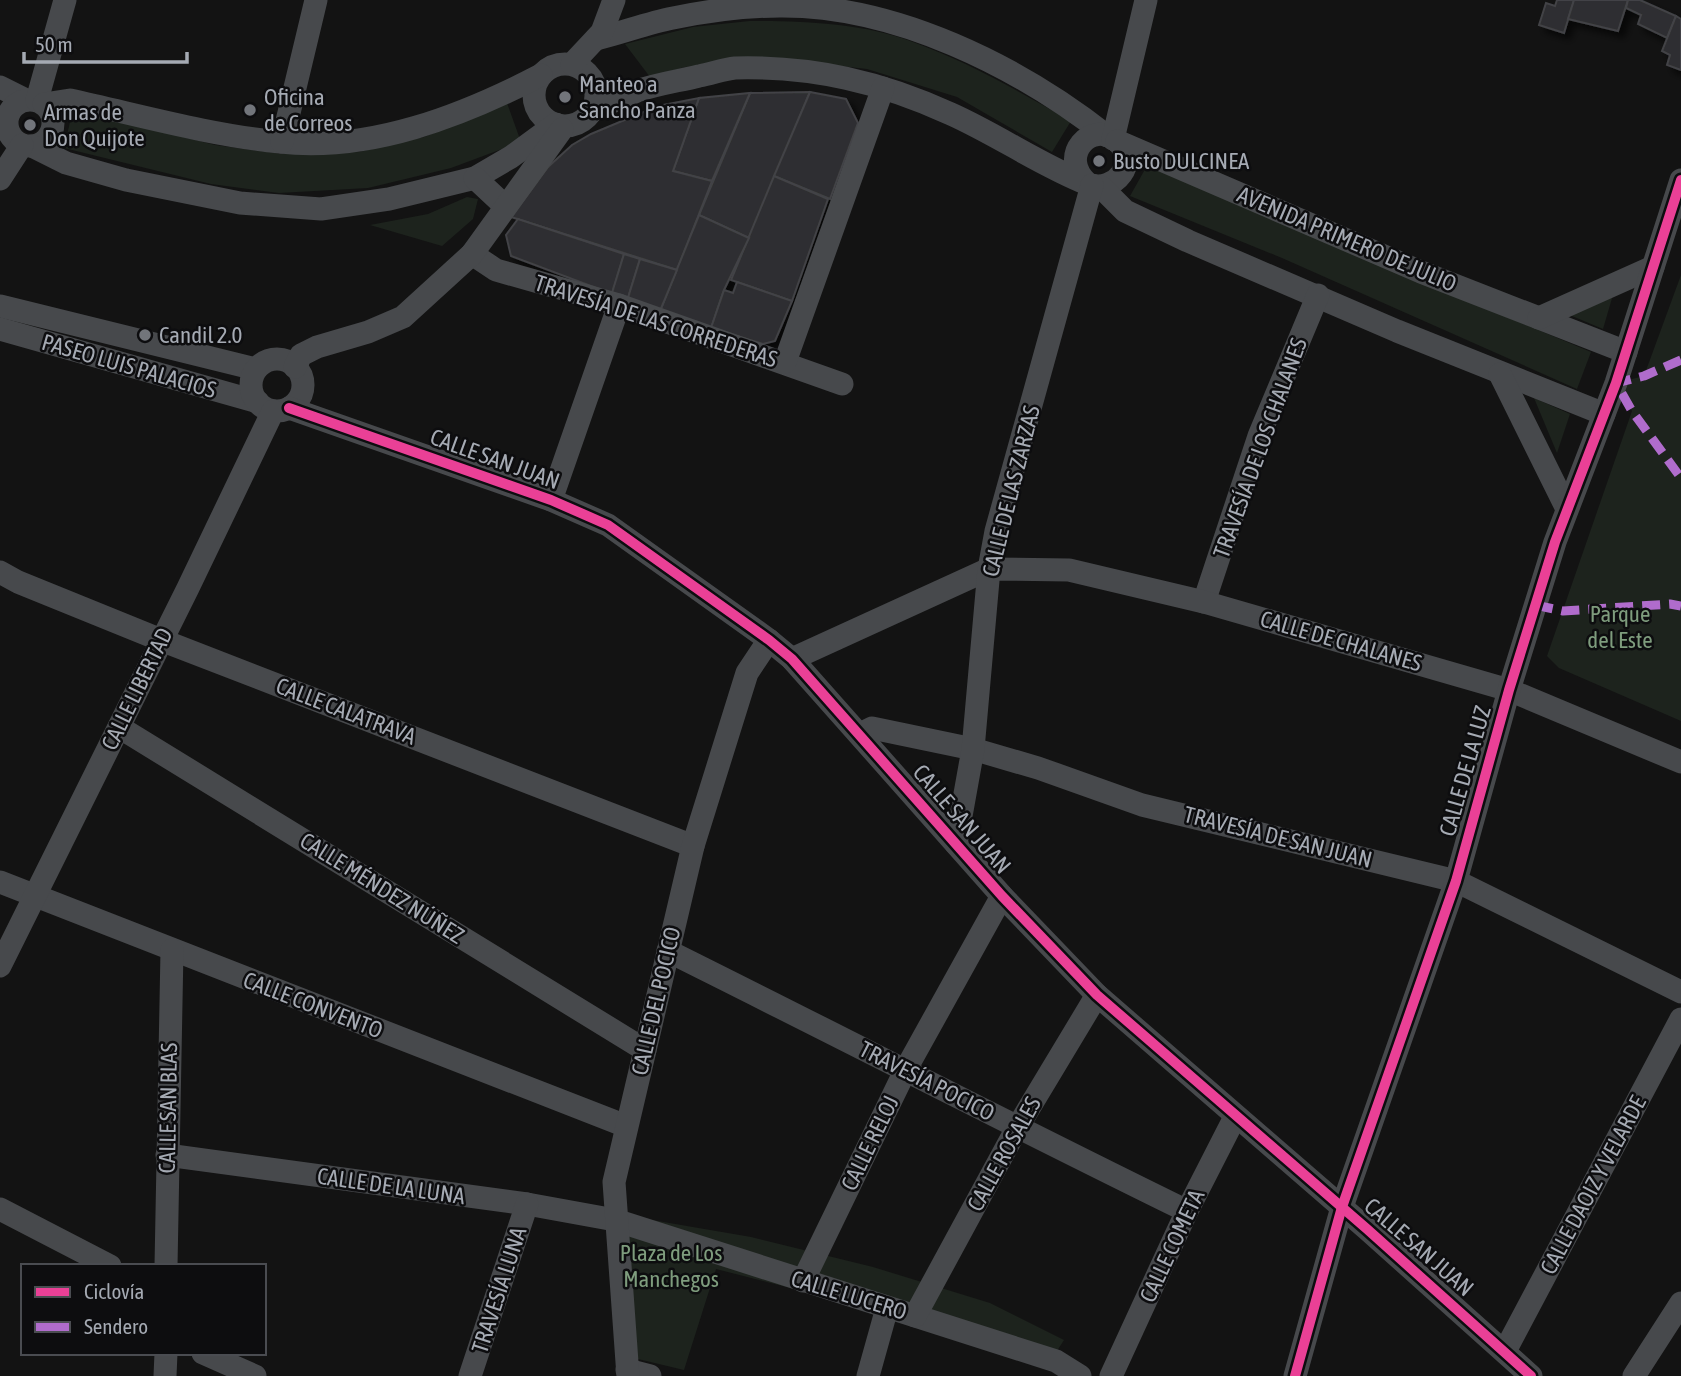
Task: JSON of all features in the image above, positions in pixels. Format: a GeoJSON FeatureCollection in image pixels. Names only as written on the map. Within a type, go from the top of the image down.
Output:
{"type":"FeatureCollection","features":[{"type":"Feature","properties":{"kind":"street"},"geometry":{"type":"LineString","coordinates":[[35,101],[65,0]]}},
{"type":"Feature","properties":{"kind":"street"},"geometry":{"type":"LineString","coordinates":[[282,142],[316,0]]}},
{"type":"Feature","properties":{"kind":"street"},"geometry":{"type":"LineString","coordinates":[[572,64],[602,32],[614,0]]}},
{"type":"Feature","properties":{"kind":"street"},"geometry":{"type":"LineString","coordinates":[[1112,139],[1146,0]]}},
{"type":"Feature","properties":{"kind":"street","name":"AVENIDA PRIMERO DE JULIO"},"geometry":{"type":"LineString","coordinates":[[596,39],[673,18],[779,6],[829,9],[912,28],[970,52],[1044,92],[1112,139],[1421,272],[1626,352]]}},
{"type":"Feature","properties":{"kind":"street"},"geometry":{"type":"LineString","coordinates":[[593,110],[597,91],[594,81],[581,67],[572,64],[555,65],[510,91],[411,129],[340,141],[282,142],[222,133],[69,100],[19,102],[8,113],[7,128],[17,144],[66,163],[126,180],[240,203],[321,209],[389,200],[475,177],[560,125],[581,122],[593,110],[639,90],[733,68],[832,74],[883,88],[954,115],[1056,171],[1093,185],[1117,180],[1126,165],[1122,148],[1112,139],[1089,137],[1081,143],[1076,150],[1076,168],[1093,185],[1125,211],[1188,241],[1500,374],[1604,414]]}},
{"type":"Feature","properties":{"kind":"street"},"geometry":{"type":"LineString","coordinates":[[541,75],[534,93],[535,104],[540,113],[560,125]]}},
{"type":"Feature","properties":{"kind":"street"},"geometry":{"type":"LineString","coordinates":[[0,87],[35,101],[53,117],[51,133],[47,140],[17,144]]}},
{"type":"Feature","properties":{"kind":"street"},"geometry":{"type":"LineString","coordinates":[[785,362],[883,88]]}},
{"type":"Feature","properties":{"kind":"street"},"geometry":{"type":"LineString","coordinates":[[295,367],[301,355],[317,347],[368,332],[403,317],[472,254],[560,125]]}},
{"type":"Feature","properties":{"kind":"street"},"geometry":{"type":"LineString","coordinates":[[0,179],[17,144]]}},
{"type":"Feature","properties":{"kind":"street"},"geometry":{"type":"LineString","coordinates":[[475,177],[505,206]]}},
{"type":"Feature","properties":{"kind":"street","name":"CALLE DE LA LUZ"},"geometry":{"type":"LineString","coordinates":[[1295,1376],[1342,1207],[1456,881],[1509,690],[1555,541],[1626,352],[1681,180]]}},
{"type":"Feature","properties":{"kind":"street","name":"CALLE DE LAS ZARZAS"},"geometry":{"type":"LineString","coordinates":[[956,844],[973,749],[989,569],[996,531],[1093,185]]}},
{"type":"Feature","properties":{"kind":"street","name":"TRAVESÍA DE LAS CORREDERAS"},"geometry":{"type":"LineString","coordinates":[[472,254],[496,270],[619,305],[842,384]]}},
{"type":"Feature","properties":{"kind":"street"},"geometry":{"type":"LineString","coordinates":[[1539,318],[1653,267]]}},
{"type":"Feature","properties":{"kind":"street","name":"TRAVESÍA DE LOS CHALANES"},"geometry":{"type":"LineString","coordinates":[[1204,602],[1259,436],[1318,295]]}},
{"type":"Feature","properties":{"kind":"street"},"geometry":{"type":"LineString","coordinates":[[551,500],[619,305]]}},
{"type":"Feature","properties":{"kind":"street","name":"PASEO LUIS PALACIOS"},"geometry":{"type":"LineString","coordinates":[[0,306],[256,369]]}},
{"type":"Feature","properties":{"kind":"street","name":"PASEO LUIS PALACIOS"},"geometry":{"type":"LineString","coordinates":[[0,329],[273,407]]}},
{"type":"Feature","properties":{"kind":"street"},"geometry":{"type":"LineString","coordinates":[[280,359],[295,367],[300,373],[303,389],[295,404],[273,407],[253,395],[251,386],[256,369],[263,363],[280,359]]}},
{"type":"Feature","properties":{"kind":"street"},"geometry":{"type":"LineString","coordinates":[[1500,374],[1567,509]]}},
{"type":"Feature","properties":{"kind":"street","name":"CALLE SAN JUAN"},"geometry":{"type":"LineString","coordinates":[[273,407],[551,500],[608,525],[769,640],[792,659],[1002,896],[1097,995],[1342,1207],[1531,1376]]}},
{"type":"Feature","properties":{"kind":"street","name":"CALLE LIBERTAD"},"geometry":{"type":"LineString","coordinates":[[0,966],[188,588],[273,407]]}},
{"type":"Feature","properties":{"kind":"street"},"geometry":{"type":"LineString","coordinates":[[792,659],[989,569]]}},
{"type":"Feature","properties":{"kind":"street","name":"CALLE DE CHALANES"},"geometry":{"type":"LineString","coordinates":[[989,569],[1069,570],[1204,602],[1509,690],[1681,762]]}},
{"type":"Feature","properties":{"kind":"street","name":"CALLE CALATRAVA"},"geometry":{"type":"LineString","coordinates":[[0,572],[18,582],[161,640],[694,846]]}},
{"type":"Feature","properties":{"kind":"street","name":"CALLE DEL POCICO"},"geometry":{"type":"LineString","coordinates":[[627,1373],[614,1182],[694,846],[747,673],[769,640]]}},
{"type":"Feature","properties":{"kind":"street","name":"CALLE MÉNDEZ NÚÑEZ"},"geometry":{"type":"LineString","coordinates":[[119,727],[645,1050]]}},
{"type":"Feature","properties":{"kind":"street","name":"TRAVESÍA DE SAN JUAN"},"geometry":{"type":"LineString","coordinates":[[860,734],[872,729],[973,749],[1142,804],[1456,881],[1681,992]]}},
{"type":"Feature","properties":{"kind":"street","name":"CALLE CONVENTO"},"geometry":{"type":"LineString","coordinates":[[0,882],[626,1126]]}},
{"type":"Feature","properties":{"kind":"street","name":"CALLE RELOJ"},"geometry":{"type":"LineString","coordinates":[[803,1281],[906,1069],[1002,896]]}},
{"type":"Feature","properties":{"kind":"street","name":"CALLE SAN BLAS"},"geometry":{"type":"LineString","coordinates":[[166,1264],[172,950]]}},
{"type":"Feature","properties":{"kind":"street","name":"TRAVESÍA POCICO"},"geometry":{"type":"LineString","coordinates":[[668,951],[1187,1211]]}},
{"type":"Feature","properties":{"kind":"street","name":"CALLE ROSALES"},"geometry":{"type":"LineString","coordinates":[[915,1316],[1017,1128],[1097,995]]}},
{"type":"Feature","properties":{"kind":"street","name":"CALLE DAOIZ Y VELARDE"},"geometry":{"type":"LineString","coordinates":[[1505,1351],[1681,1018]]}},
{"type":"Feature","properties":{"kind":"street","name":"CALLE COMETA"},"geometry":{"type":"LineString","coordinates":[[1111,1376],[1187,1211],[1235,1117]]}},
{"type":"Feature","properties":{"kind":"street","name":"CALLE DE LA LUNA"},"geometry":{"type":"LineString","coordinates":[[167,1155],[527,1204],[615,1220]]}},
{"type":"Feature","properties":{"kind":"street","name":"TRAVESÍA LUNA"},"geometry":{"type":"LineString","coordinates":[[470,1376],[527,1204]]}},
{"type":"Feature","properties":{"kind":"street"},"geometry":{"type":"LineString","coordinates":[[0,1209],[106,1264]]}},
{"type":"Feature","properties":{"kind":"street","name":"CALLE LUCERO"},"geometry":{"type":"LineString","coordinates":[[615,1220],[915,1316],[1080,1376]]}},
{"type":"Feature","properties":{"kind":"street"},"geometry":{"type":"LineString","coordinates":[[1634,1376],[1681,1303]]}},
{"type":"Feature","properties":{"kind":"street"},"geometry":{"type":"LineString","coordinates":[[868,1376],[887,1308]]}},
{"type":"Feature","properties":{"kind":"street"},"geometry":{"type":"LineString","coordinates":[[165,1376],[166,1355]]}},
{"type":"Feature","properties":{"kind":"street"},"geometry":{"type":"LineString","coordinates":[[208,1355],[255,1376]]}},
{"type":"Feature","properties":{"kind":"street"},"geometry":{"type":"LineString","coordinates":[[627,1373],[650,1376]]}},
{"type":"Feature","properties":{"kind":"green space"},"geometry":{"type":"Polygon","coordinates":[[[750,21],[833,24],[894,36],[974,68],[1071,121],[1052,152],[957,97],[867,69],[768,58],[685,67],[650,77],[625,44],[693,27],[750,21]]]}},
{"type":"Feature","properties":{"kind":"green space"},"geometry":{"type":"Polygon","coordinates":[[[507,103],[521,142],[451,168],[368,188],[279,193],[211,184],[64,148],[73,109],[215,145],[282,154],[359,152],[424,137],[507,103]]]}},
{"type":"Feature","properties":{"kind":"green space"},"geometry":{"type":"Polygon","coordinates":[[[1148,164],[1591,352],[1577,389],[1282,258],[1130,196],[1148,164]]]}},
{"type":"Feature","properties":{"kind":"green space"},"geometry":{"type":"Polygon","coordinates":[[[467,197],[478,199],[473,219],[442,246],[370,225],[428,214],[467,197]]]}},
{"type":"Feature","properties":{"kind":"green space","name":"Parque del Este"},"geometry":{"type":"Polygon","coordinates":[[[1681,275],[1681,721],[1559,668],[1547,656],[1632,411],[1616,383],[1644,376],[1681,275]]]}},
{"type":"Feature","properties":{"kind":"green space"},"geometry":{"type":"Polygon","coordinates":[[[1615,288],[1603,329],[1565,313],[1615,288]]]}},
{"type":"Feature","properties":{"kind":"green space"},"geometry":{"type":"Polygon","coordinates":[[[1534,398],[1570,414],[1557,453],[1534,398]]]}},
{"type":"Feature","properties":{"kind":"green space","name":"Plaza de Los Manchegos"},"geometry":{"type":"Polygon","coordinates":[[[623,1215],[751,1237],[873,1267],[990,1303],[1064,1340],[1050,1362],[716,1269],[684,1370],[638,1359],[623,1215]]]}},
{"type":"Feature","properties":{"kind":"building"},"geometry":{"type":"Polygon","coordinates":[[[1557,0],[1574,0],[1564,33],[1539,25],[1546,3],[1555,6],[1557,0]]]}},
{"type":"Feature","properties":{"kind":"building"},"geometry":{"type":"Polygon","coordinates":[[[1574,0],[1628,0],[1618,31],[1568,19],[1574,0]]]}},
{"type":"Feature","properties":{"kind":"building"},"geometry":{"type":"Polygon","coordinates":[[[1628,0],[1640,0],[1676,16],[1667,38],[1638,24],[1641,15],[1626,8],[1628,0]]]}},
{"type":"Feature","properties":{"kind":"building"},"geometry":{"type":"Polygon","coordinates":[[[1676,16],[1681,19],[1681,70],[1667,65],[1670,55],[1662,51],[1676,16]]]}},
{"type":"Feature","properties":{"kind":"building"},"geometry":{"type":"Polygon","coordinates":[[[810,92],[749,238],[699,215],[750,93],[810,92]]]}},
{"type":"Feature","properties":{"kind":"building"},"geometry":{"type":"Polygon","coordinates":[[[810,92],[846,99],[858,123],[830,199],[774,176],[810,92]]]}},
{"type":"Feature","properties":{"kind":"building"},"geometry":{"type":"Polygon","coordinates":[[[750,93],[712,181],[673,171],[699,98],[750,93]]]}},
{"type":"Feature","properties":{"kind":"building"},"geometry":{"type":"Polygon","coordinates":[[[699,98],[673,171],[712,181],[677,270],[511,217],[548,167],[572,145],[591,134],[658,106],[699,98]]]}},
{"type":"Feature","properties":{"kind":"building"},"geometry":{"type":"Polygon","coordinates":[[[774,176],[828,199],[792,301],[731,280],[774,176]]]}},
{"type":"Feature","properties":{"kind":"building"},"geometry":{"type":"Polygon","coordinates":[[[699,215],[749,238],[724,290],[711,328],[660,311],[699,215]]]}},
{"type":"Feature","properties":{"kind":"building"},"geometry":{"type":"Polygon","coordinates":[[[518,219],[624,254],[612,294],[511,256],[506,235],[518,219]]]}},
{"type":"Feature","properties":{"kind":"building"},"geometry":{"type":"Polygon","coordinates":[[[624,254],[640,259],[627,301],[611,296],[624,254]]]}},
{"type":"Feature","properties":{"kind":"building"},"geometry":{"type":"Polygon","coordinates":[[[640,259],[677,270],[660,311],[627,301],[640,259]]]}},
{"type":"Feature","properties":{"kind":"building"},"geometry":{"type":"Polygon","coordinates":[[[737,282],[792,301],[775,341],[763,344],[711,328],[724,290],[733,293],[737,282]]]}},
{"type":"Feature","properties":{"kind":"marked path"},"geometry":{"type":"LineString","coordinates":[[1681,360],[1644,376],[1616,383],[1632,411],[1681,478]]}},
{"type":"Feature","properties":{"kind":"marked path"},"geometry":{"type":"LineString","coordinates":[[1535,605],[1563,611],[1670,604],[1681,606]]}},
{"type":"Feature","properties":{"kind":"cycle path"},"geometry":{"type":"LineString","coordinates":[[1295,1376],[1342,1207],[1456,881],[1509,690],[1555,542],[1616,383],[1681,180]]}},
{"type":"Feature","properties":{"kind":"cycle path"},"geometry":{"type":"LineString","coordinates":[[289,408],[551,500],[608,525],[769,640],[792,659],[1002,896],[1097,995],[1367,1229],[1531,1376]]}},
{"type":"Feature","properties":{"kind":"place","name":"Manteo a Sancho Panza"},"geometry":{"type":"Point","coordinates":[565,97]}},
{"type":"Feature","properties":{"kind":"place","name":"Oficina de Correos"},"geometry":{"type":"Point","coordinates":[250,110]}},
{"type":"Feature","properties":{"kind":"place","name":"Armas de Don Quijote"},"geometry":{"type":"Point","coordinates":[30,125]}},
{"type":"Feature","properties":{"kind":"place","name":"Busto DULCINEA"},"geometry":{"type":"Point","coordinates":[1099,161]}},
{"type":"Feature","properties":{"kind":"place","name":"Candil 2.0"},"geometry":{"type":"Point","coordinates":[145,335]}}]}
